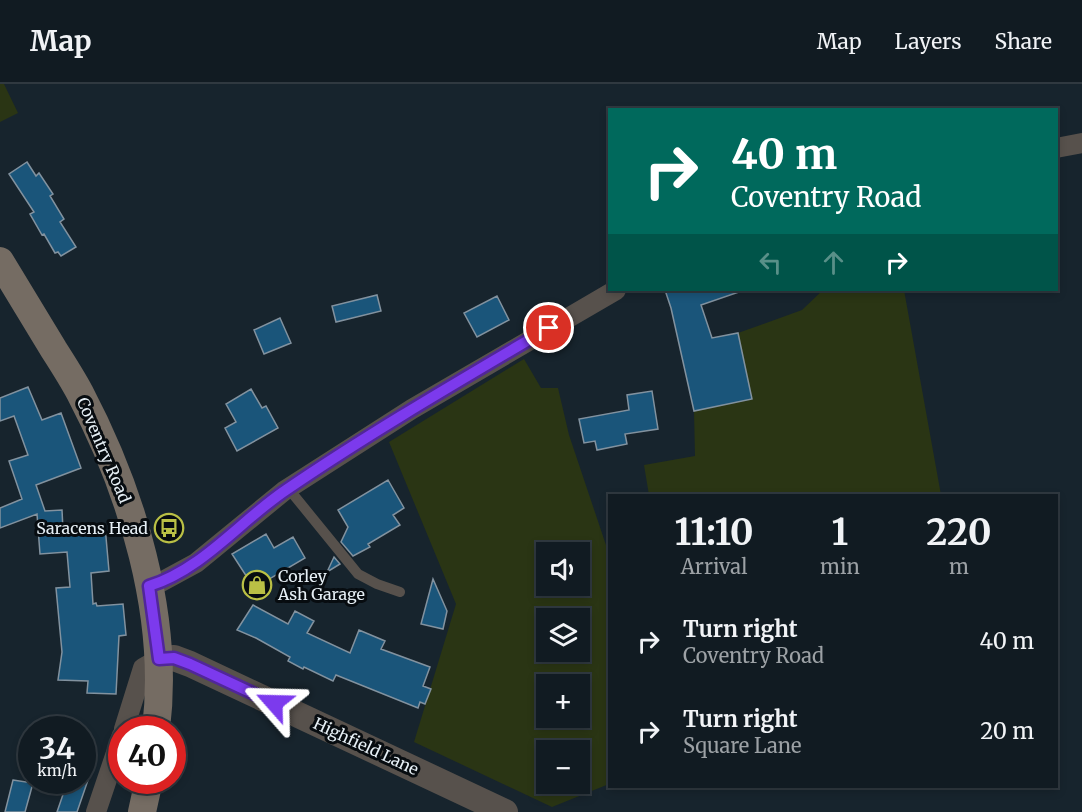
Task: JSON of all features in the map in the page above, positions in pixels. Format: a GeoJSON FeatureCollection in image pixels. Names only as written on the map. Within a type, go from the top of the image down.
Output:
{"type":"FeatureCollection","features":[{"type":"Feature","properties":{"kind":"main road","name":"Coventry Road"},"geometry":{"type":"LineString","coordinates":[[0,261],[79,392],[105,447],[129,508],[140,543],[149,586],[159,659],[157,716]]}},
{"type":"Feature","properties":{"kind":"main road"},"geometry":{"type":"LineString","coordinates":[[142,812],[146,794]]}},
{"type":"Feature","properties":{"kind":"street"},"geometry":{"type":"LineString","coordinates":[[1058,148],[1082,143]]}},
{"type":"Feature","properties":{"kind":"street"},"geometry":{"type":"LineString","coordinates":[[149,586],[196,563],[288,489],[412,409],[614,291]]}},
{"type":"Feature","properties":{"kind":"street","name":"Highfield Lane"},"geometry":{"type":"LineString","coordinates":[[159,659],[174,658],[190,664],[505,812]]}},
{"type":"Feature","properties":{"kind":"street"},"geometry":{"type":"LineString","coordinates":[[128,716],[143,668],[159,659]]}},
{"type":"Feature","properties":{"kind":"street"},"geometry":{"type":"LineString","coordinates":[[96,812],[108,776]]}},
{"type":"Feature","properties":{"kind":"lane"},"geometry":{"type":"LineString","coordinates":[[288,489],[358,574],[400,592]]}},
{"type":"Feature","properties":{"kind":"green space"},"geometry":{"type":"Polygon","coordinates":[[[0,84],[4,84],[18,113],[0,122],[0,84]]]}},
{"type":"Feature","properties":{"kind":"green space"},"geometry":{"type":"Polygon","coordinates":[[[822,291],[904,291],[941,494],[649,494],[644,465],[695,456],[694,411],[752,399],[738,333],[802,310],[822,291]]]}},
{"type":"Feature","properties":{"kind":"green space"},"geometry":{"type":"Polygon","coordinates":[[[524,359],[541,388],[558,388],[569,435],[608,551],[608,784],[590,792],[590,740],[536,740],[536,794],[584,794],[552,807],[414,742],[456,604],[389,442],[524,359]]]}},
{"type":"Feature","properties":{"kind":"building"},"geometry":{"type":"Polygon","coordinates":[[[27,162],[36,176],[39,173],[53,194],[50,196],[64,219],[60,222],[76,247],[61,256],[58,252],[55,253],[44,234],[42,235],[30,214],[34,212],[9,174],[27,162]]]}},
{"type":"Feature","properties":{"kind":"building"},"geometry":{"type":"Polygon","coordinates":[[[665,291],[739,291],[701,305],[712,338],[738,333],[752,399],[694,411],[665,291]]]}},
{"type":"Feature","properties":{"kind":"building"},"geometry":{"type":"Polygon","coordinates":[[[377,295],[381,311],[336,322],[332,306],[377,295]]]}},
{"type":"Feature","properties":{"kind":"building"},"geometry":{"type":"Polygon","coordinates":[[[497,296],[509,320],[477,337],[464,313],[497,296]]]}},
{"type":"Feature","properties":{"kind":"building"},"geometry":{"type":"Polygon","coordinates":[[[280,318],[291,343],[264,354],[254,330],[280,318]]]}},
{"type":"Feature","properties":{"kind":"building"},"geometry":{"type":"Polygon","coordinates":[[[28,387],[42,420],[61,413],[81,468],[36,485],[45,511],[62,510],[63,530],[105,526],[109,571],[91,573],[93,604],[96,603],[97,606],[123,604],[126,635],[119,636],[116,694],[87,693],[88,681],[58,680],[62,652],[56,588],[70,587],[67,552],[40,554],[37,514],[0,528],[0,508],[22,499],[9,461],[28,455],[14,416],[0,421],[0,398],[28,387]]]}},
{"type":"Feature","properties":{"kind":"building"},"geometry":{"type":"Polygon","coordinates":[[[251,389],[262,408],[266,406],[278,428],[237,451],[225,428],[236,422],[226,404],[251,389]]]}},
{"type":"Feature","properties":{"kind":"building"},"geometry":{"type":"Polygon","coordinates":[[[652,391],[658,429],[625,434],[627,444],[597,450],[595,441],[584,443],[579,419],[629,410],[627,395],[652,391]]]}},
{"type":"Feature","properties":{"kind":"building"},"geometry":{"type":"Polygon","coordinates":[[[388,480],[404,508],[393,515],[400,525],[368,544],[370,547],[353,556],[341,542],[348,527],[338,510],[388,480]]]}},
{"type":"Feature","properties":{"kind":"building","name":"Corley Ash Garage"},"geometry":{"type":"Polygon","coordinates":[[[266,534],[274,548],[293,537],[305,558],[254,588],[232,554],[266,534]]]}},
{"type":"Feature","properties":{"kind":"building"},"geometry":{"type":"Polygon","coordinates":[[[334,557],[340,564],[327,572],[334,557]]]}},
{"type":"Feature","properties":{"kind":"building"},"geometry":{"type":"Polygon","coordinates":[[[433,579],[447,611],[443,629],[421,624],[433,579]]]}},
{"type":"Feature","properties":{"kind":"building"},"geometry":{"type":"Polygon","coordinates":[[[253,605],[288,624],[295,611],[314,621],[307,633],[350,653],[359,630],[385,641],[381,649],[430,667],[423,686],[431,689],[425,704],[420,702],[418,708],[336,675],[333,681],[288,661],[290,657],[237,630],[253,605]]]}},
{"type":"Feature","properties":{"kind":"building"},"geometry":{"type":"Polygon","coordinates":[[[13,780],[18,781],[18,794],[30,794],[25,812],[5,812],[13,780]]]}},
{"type":"Feature","properties":{"kind":"building"},"geometry":{"type":"Polygon","coordinates":[[[63,794],[83,794],[77,812],[57,812],[63,794]]]}},
{"type":"Feature","properties":{"kind":"place","name":"Saracens Head"},"geometry":{"type":"Point","coordinates":[169,528]}},
{"type":"Feature","properties":{"kind":"place","name":"Corley Ash Garage"},"geometry":{"type":"Point","coordinates":[257,585]}},
{"type":"Feature","properties":{"kind":"route"},"geometry":{"type":"LineString","coordinates":[[274,703],[190,664],[174,658],[159,659],[149,586],[196,563],[284,491],[412,409],[549,328]]}}]}
